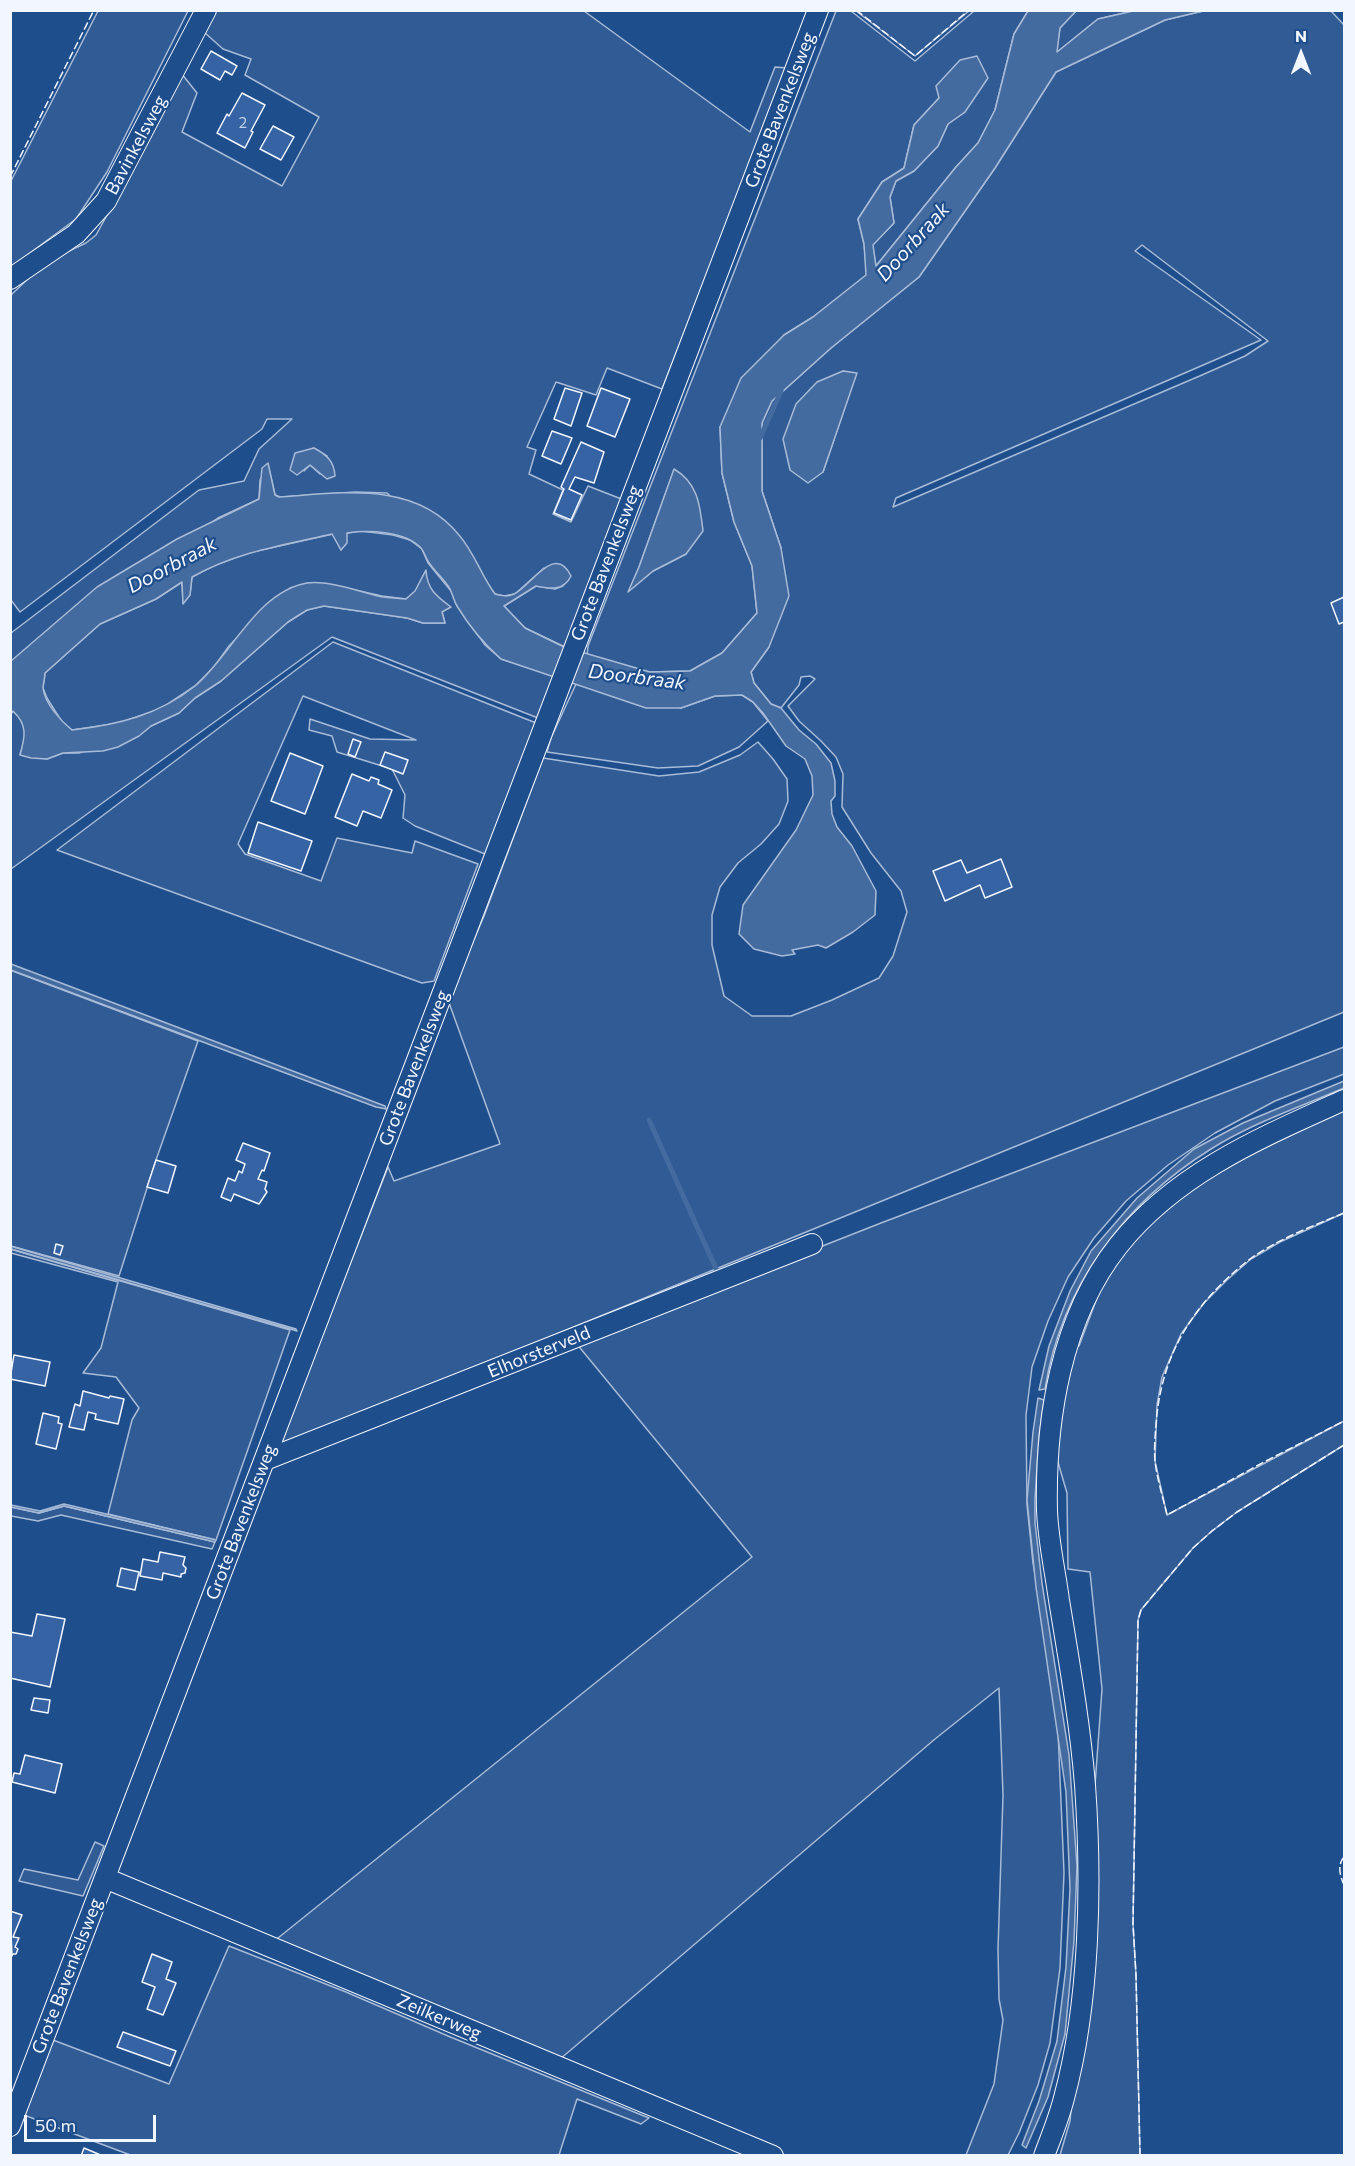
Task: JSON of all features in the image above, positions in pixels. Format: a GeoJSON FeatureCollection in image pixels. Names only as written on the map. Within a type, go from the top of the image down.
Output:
{"type":"FeatureCollection","features":[{"type":"Feature","properties":{"kind":"street","name":"Bavinkelsweg"},"geometry":{"type":"LineString","coordinates":[[10,279],[76,234],[106,201],[206,10]]}},
{"type":"Feature","properties":{"kind":"street","name":"Grote Bavenkelsweg"},"geometry":{"type":"LineString","coordinates":[[10,2126],[818,10]]}},
{"type":"Feature","properties":{"kind":"street"},"geometry":{"type":"LineString","coordinates":[[1044,2156],[1064,2099],[1074,2051],[1081,2006],[1087,1930],[1088,1858],[1085,1785],[1047,1512],[1048,1462],[1062,1362],[1074,1323],[1094,1281],[1118,1246],[1146,1215],[1209,1165],[1266,1135],[1344,1100]]}},
{"type":"Feature","properties":{"kind":"street","name":"Elhorsterveld"},"geometry":{"type":"LineString","coordinates":[[265,1460],[812,1244]]}},
{"type":"Feature","properties":{"kind":"street","name":"Zeilkerweg"},"geometry":{"type":"LineString","coordinates":[[105,1878],[773,2156]]}},
{"type":"Feature","properties":{"kind":"shaded area"},"geometry":{"type":"Polygon","coordinates":[[[857,10],[969,11],[915,56],[857,10]]]}},
{"type":"Feature","properties":{"kind":"shaded area"},"geometry":{"type":"Polygon","coordinates":[[[98,11],[188,11],[107,172],[76,219],[11,267],[11,181],[98,11]]]}},
{"type":"Feature","properties":{"kind":"shaded area"},"geometry":{"type":"Polygon","coordinates":[[[215,11],[584,11],[750,132],[775,67],[787,68],[662,389],[607,368],[596,395],[556,382],[527,447],[536,450],[529,474],[563,490],[553,514],[571,522],[588,486],[624,500],[565,647],[525,628],[504,606],[536,586],[555,589],[563,586],[544,568],[515,594],[504,596],[495,594],[387,493],[356,492],[280,497],[275,495],[268,464],[260,480],[259,499],[218,518],[11,661],[11,633],[199,490],[244,481],[259,449],[292,419],[267,419],[262,429],[20,612],[11,600],[11,295],[30,277],[96,235],[181,73],[197,93],[182,132],[282,186],[319,117],[245,75],[251,59],[223,49],[204,32],[215,11]],[[313,448],[304,471],[310,465],[320,474],[327,456],[313,448]]]}},
{"type":"Feature","properties":{"kind":"shaded area"},"geometry":{"type":"Polygon","coordinates":[[[836,11],[851,11],[915,61],[974,11],[1028,11],[1014,34],[995,110],[978,143],[876,266],[872,245],[894,223],[890,197],[896,181],[914,171],[938,146],[948,124],[965,112],[939,98],[914,125],[904,168],[882,182],[858,219],[864,244],[867,275],[813,317],[784,335],[720,427],[722,473],[734,522],[752,566],[757,613],[722,653],[690,671],[649,672],[587,655],[588,646],[836,11]],[[674,470],[629,591],[653,571],[686,554],[674,470]]]}},
{"type":"Feature","properties":{"kind":"shaded area"},"geometry":{"type":"Polygon","coordinates":[[[1076,11],[1133,11],[1098,19],[1056,53],[1060,28],[1076,11]]]}},
{"type":"Feature","properties":{"kind":"shaded area"},"geometry":{"type":"Polygon","coordinates":[[[1203,11],[1331,11],[1344,25],[1344,1012],[278,1448],[388,1167],[394,1181],[500,1144],[448,1000],[484,916],[543,758],[659,776],[699,772],[740,755],[758,742],[773,759],[787,779],[788,801],[779,824],[761,844],[738,863],[720,887],[712,915],[712,945],[724,996],[752,1016],[791,1016],[832,1000],[879,978],[893,956],[907,912],[901,891],[871,853],[842,807],[843,774],[836,757],[799,721],[788,706],[815,679],[810,676],[801,677],[799,685],[781,708],[771,704],[754,683],[751,672],[769,647],[781,548],[762,491],[762,423],[772,401],[831,348],[919,277],[995,168],[1056,72],[1165,20],[1203,11]],[[1142,245],[1135,251],[1261,340],[896,498],[893,507],[1245,356],[1268,341],[1142,245]],[[843,371],[823,472],[856,374],[843,371]]]}},
{"type":"Feature","properties":{"kind":"shaded area"},"geometry":{"type":"Polygon","coordinates":[[[361,531],[393,535],[410,540],[422,549],[428,563],[451,591],[456,604],[485,645],[501,659],[555,676],[538,718],[332,637],[11,869],[10,714],[13,711],[20,718],[25,729],[25,740],[20,754],[47,759],[63,753],[79,753],[141,734],[151,726],[179,713],[195,698],[221,681],[288,622],[307,610],[324,606],[407,618],[423,623],[445,623],[425,572],[415,592],[406,599],[309,583],[290,588],[275,598],[196,685],[160,709],[119,723],[72,730],[62,722],[47,698],[43,688],[45,673],[100,624],[156,599],[182,582],[183,603],[190,595],[192,577],[215,565],[248,553],[333,534],[341,550],[347,533],[361,531]]]}},
{"type":"Feature","properties":{"kind":"shaded area"},"geometry":{"type":"Polygon","coordinates":[[[333,642],[536,723],[485,854],[415,826],[403,818],[405,795],[392,769],[337,752],[332,736],[309,730],[310,719],[370,739],[416,740],[303,696],[238,844],[245,854],[321,881],[337,838],[412,853],[415,841],[478,864],[434,981],[422,983],[57,850],[333,642]]]}},
{"type":"Feature","properties":{"kind":"shaded area"},"geometry":{"type":"Polygon","coordinates":[[[576,684],[681,708],[715,696],[742,695],[753,702],[768,721],[739,747],[698,766],[658,768],[547,752],[551,738],[576,684]]]}},
{"type":"Feature","properties":{"kind":"shaded area"},"geometry":{"type":"Polygon","coordinates":[[[10,970],[198,1041],[156,1160],[119,1276],[11,1246],[10,970]]]}},
{"type":"Feature","properties":{"kind":"shaded area"},"geometry":{"type":"Polygon","coordinates":[[[1344,1047],[1344,1074],[1275,1101],[1215,1133],[1168,1165],[1126,1201],[1094,1238],[1068,1277],[1048,1321],[1032,1367],[1026,1415],[1027,1505],[1033,1563],[1049,1648],[1058,1731],[1064,1873],[1060,1968],[1050,2043],[1038,2085],[1008,2155],[966,2155],[994,2084],[1003,2020],[999,1999],[998,1949],[1003,1795],[999,1688],[935,1739],[559,2060],[273,1942],[752,1557],[576,1343],[881,1223],[1344,1047]]]}},
{"type":"Feature","properties":{"kind":"shaded area"},"geometry":{"type":"Polygon","coordinates":[[[1344,1109],[1344,1213],[1280,1242],[1251,1259],[1227,1280],[1204,1303],[1181,1334],[1162,1377],[1157,1405],[1155,1461],[1167,1515],[1344,1421],[1344,1445],[1237,1512],[1212,1531],[1193,1548],[1141,1610],[1138,1620],[1133,1924],[1140,2155],[1060,2155],[1070,2121],[1073,2088],[1102,1689],[1090,1572],[1068,1569],[1067,1493],[1057,1459],[1070,1344],[1079,1346],[1103,1282],[1154,1211],[1244,1158],[1344,1109]]]}},
{"type":"Feature","properties":{"kind":"shaded area"},"geometry":{"type":"Polygon","coordinates":[[[10,1249],[290,1330],[216,1540],[108,1514],[132,1420],[139,1408],[116,1377],[83,1373],[101,1348],[118,1282],[11,1253],[10,1249]]]}},
{"type":"Feature","properties":{"kind":"shaded area"},"geometry":{"type":"Polygon","coordinates":[[[64,1506],[215,1542],[212,1549],[61,1515],[38,1521],[11,1516],[11,1507],[39,1513],[64,1506]]]}},
{"type":"Feature","properties":{"kind":"shaded area"},"geometry":{"type":"Polygon","coordinates":[[[95,1842],[104,1846],[83,1896],[19,1881],[24,1869],[78,1880],[95,1842]]]}},
{"type":"Feature","properties":{"kind":"shaded area"},"geometry":{"type":"Polygon","coordinates":[[[229,1946],[649,2118],[641,2124],[577,2099],[559,2155],[133,2156],[24,2115],[53,2040],[169,2084],[229,1946]]]}},
{"type":"Feature","properties":{"kind":"water"},"geometry":{"type":"Polygon","coordinates":[[[1028,11],[1076,11],[1060,28],[1057,52],[1098,19],[1133,11],[1203,11],[1165,20],[1056,72],[995,168],[919,277],[831,348],[772,401],[762,423],[762,491],[781,548],[789,596],[769,647],[751,672],[754,683],[771,704],[781,708],[831,763],[835,781],[835,796],[831,801],[832,814],[837,827],[852,846],[876,891],[875,915],[853,932],[826,948],[818,945],[792,950],[795,954],[782,956],[754,949],[739,934],[743,905],[796,830],[813,795],[812,776],[805,759],[786,746],[753,702],[742,695],[715,696],[681,708],[646,708],[501,659],[467,621],[448,586],[421,548],[414,542],[396,535],[376,532],[347,533],[347,543],[341,550],[332,534],[260,550],[209,568],[192,577],[190,595],[183,604],[182,582],[156,599],[100,624],[45,673],[44,694],[50,706],[72,730],[121,722],[152,711],[195,686],[221,659],[245,627],[273,599],[289,589],[307,583],[333,584],[378,596],[406,599],[415,591],[426,570],[433,592],[451,607],[442,612],[445,623],[423,623],[407,618],[324,606],[307,610],[288,622],[221,681],[195,698],[179,713],[151,726],[139,736],[118,747],[103,751],[63,753],[47,759],[20,755],[24,732],[18,716],[13,711],[11,714],[11,661],[97,587],[177,539],[259,499],[262,468],[268,463],[275,495],[279,497],[376,494],[421,505],[441,517],[459,535],[495,594],[509,596],[514,594],[550,565],[558,563],[565,567],[571,576],[561,587],[536,586],[504,606],[525,628],[564,647],[650,672],[690,671],[722,653],[757,613],[752,566],[734,522],[722,473],[720,427],[741,378],[784,335],[813,317],[866,275],[864,244],[858,219],[882,182],[904,168],[914,125],[939,98],[936,86],[960,60],[977,56],[988,78],[965,112],[948,124],[938,146],[914,171],[896,181],[890,197],[894,223],[873,245],[876,266],[978,143],[995,110],[1014,34],[1028,11]]]}},
{"type":"Feature","properties":{"kind":"water"},"geometry":{"type":"Polygon","coordinates":[[[843,371],[857,373],[823,472],[808,483],[790,470],[783,439],[796,404],[817,382],[843,371]]]}},
{"type":"Feature","properties":{"kind":"water"},"geometry":{"type":"Polygon","coordinates":[[[314,448],[329,459],[335,476],[327,479],[310,465],[297,475],[290,470],[295,453],[314,448]]]}},
{"type":"Feature","properties":{"kind":"water"},"geometry":{"type":"Polygon","coordinates":[[[674,469],[693,488],[699,504],[703,531],[686,554],[653,571],[628,592],[639,567],[674,469]]]}},
{"type":"Feature","properties":{"kind":"water"},"geometry":{"type":"Polygon","coordinates":[[[11,964],[385,1106],[386,1109],[11,970],[11,964]]]}},
{"type":"Feature","properties":{"kind":"water"},"geometry":{"type":"Polygon","coordinates":[[[1344,1081],[1344,1088],[1259,1123],[1211,1149],[1151,1195],[1124,1222],[1101,1251],[1082,1282],[1065,1316],[1053,1352],[1045,1389],[1039,1390],[1049,1346],[1070,1291],[1091,1251],[1137,1198],[1194,1149],[1243,1123],[1344,1081]]]}},
{"type":"Feature","properties":{"kind":"water"},"geometry":{"type":"Polygon","coordinates":[[[10,1246],[296,1329],[297,1331],[11,1249],[10,1246]]]}},
{"type":"Feature","properties":{"kind":"water"},"geometry":{"type":"Polygon","coordinates":[[[1038,1398],[1044,1400],[1039,1436],[1035,1523],[1069,1755],[1077,1866],[1074,1941],[1065,2034],[1048,2097],[1026,2148],[1022,2145],[1039,2101],[1057,2041],[1066,1967],[1070,1889],[1066,1792],[1036,1587],[1027,1500],[1038,1398]]]}},
{"type":"Feature","properties":{"kind":"water"},"geometry":{"type":"Polygon","coordinates":[[[64,1504],[216,1540],[215,1542],[64,1506],[39,1513],[11,1507],[11,1505],[40,1511],[64,1504]]]}},
{"type":"Feature","properties":{"kind":"building"},"geometry":{"type":"Polygon","coordinates":[[[211,51],[237,66],[232,75],[225,71],[220,80],[201,69],[211,51]]]}},
{"type":"Feature","properties":{"kind":"building"},"geometry":{"type":"Polygon","coordinates":[[[242,93],[265,105],[245,148],[217,133],[242,93]]]}},
{"type":"Feature","properties":{"kind":"building"},"geometry":{"type":"Polygon","coordinates":[[[273,126],[294,137],[281,160],[260,149],[273,126]]]}},
{"type":"Feature","properties":{"kind":"building"},"geometry":{"type":"Polygon","coordinates":[[[565,388],[582,393],[571,426],[554,419],[565,388]]]}},
{"type":"Feature","properties":{"kind":"building"},"geometry":{"type":"Polygon","coordinates":[[[601,388],[630,399],[615,437],[587,426],[601,388]]]}},
{"type":"Feature","properties":{"kind":"building"},"geometry":{"type":"Polygon","coordinates":[[[552,431],[572,438],[561,464],[542,456],[552,431]]]}},
{"type":"Feature","properties":{"kind":"building"},"geometry":{"type":"Polygon","coordinates":[[[581,442],[604,452],[594,483],[575,477],[569,489],[582,495],[571,520],[554,513],[564,489],[561,487],[581,442]]]}},
{"type":"Feature","properties":{"kind":"building"},"geometry":{"type":"Polygon","coordinates":[[[1344,597],[1344,622],[1339,624],[1331,603],[1344,597]]]}},
{"type":"Feature","properties":{"kind":"building"},"geometry":{"type":"Polygon","coordinates":[[[353,739],[361,742],[355,757],[348,754],[353,739]]]}},
{"type":"Feature","properties":{"kind":"building"},"geometry":{"type":"Polygon","coordinates":[[[385,752],[408,760],[403,774],[380,765],[385,752]]]}},
{"type":"Feature","properties":{"kind":"building"},"geometry":{"type":"Polygon","coordinates":[[[290,753],[323,766],[305,814],[271,801],[290,753]]]}},
{"type":"Feature","properties":{"kind":"building"},"geometry":{"type":"Polygon","coordinates":[[[352,774],[369,781],[371,777],[379,780],[378,784],[392,790],[381,818],[363,811],[357,826],[335,817],[352,774]]]}},
{"type":"Feature","properties":{"kind":"building"},"geometry":{"type":"Polygon","coordinates":[[[258,822],[312,841],[301,871],[248,853],[258,822]]]}},
{"type":"Feature","properties":{"kind":"building"},"geometry":{"type":"Polygon","coordinates":[[[1001,859],[1012,887],[985,898],[980,885],[945,901],[933,871],[961,860],[967,873],[1001,859]]]}},
{"type":"Feature","properties":{"kind":"building"},"geometry":{"type":"Polygon","coordinates":[[[243,1143],[270,1153],[264,1171],[262,1170],[258,1179],[267,1182],[265,1189],[267,1192],[259,1204],[234,1194],[231,1201],[221,1197],[228,1178],[235,1181],[239,1171],[242,1173],[245,1164],[236,1160],[243,1143]]]}},
{"type":"Feature","properties":{"kind":"building"},"geometry":{"type":"Polygon","coordinates":[[[156,1160],[176,1166],[168,1193],[147,1187],[156,1160]]]}},
{"type":"Feature","properties":{"kind":"building"},"geometry":{"type":"Polygon","coordinates":[[[56,1244],[63,1246],[60,1255],[54,1253],[56,1244]]]}},
{"type":"Feature","properties":{"kind":"building"},"geometry":{"type":"Polygon","coordinates":[[[14,1355],[50,1362],[45,1386],[10,1379],[14,1355]]]}},
{"type":"Feature","properties":{"kind":"building"},"geometry":{"type":"Polygon","coordinates":[[[83,1391],[109,1398],[110,1396],[124,1399],[118,1424],[95,1419],[96,1414],[88,1412],[84,1430],[69,1427],[75,1404],[80,1406],[83,1391]]]}},
{"type":"Feature","properties":{"kind":"building"},"geometry":{"type":"Polygon","coordinates":[[[43,1413],[59,1417],[58,1423],[62,1424],[56,1449],[36,1444],[43,1413]]]}},
{"type":"Feature","properties":{"kind":"building"},"geometry":{"type":"Polygon","coordinates":[[[160,1552],[185,1557],[183,1565],[186,1568],[185,1573],[181,1574],[181,1577],[163,1573],[162,1580],[140,1576],[143,1559],[158,1562],[160,1552]]]}},
{"type":"Feature","properties":{"kind":"building"},"geometry":{"type":"Polygon","coordinates":[[[121,1568],[139,1572],[135,1590],[117,1586],[121,1568]]]}},
{"type":"Feature","properties":{"kind":"building"},"geometry":{"type":"Polygon","coordinates":[[[37,1614],[65,1619],[50,1687],[10,1678],[10,1632],[32,1636],[37,1614]]]}},
{"type":"Feature","properties":{"kind":"building"},"geometry":{"type":"Polygon","coordinates":[[[34,1698],[50,1700],[48,1713],[31,1710],[34,1698]]]}},
{"type":"Feature","properties":{"kind":"building"},"geometry":{"type":"Polygon","coordinates":[[[25,1755],[62,1764],[55,1793],[12,1782],[14,1773],[20,1774],[25,1755]]]}},
{"type":"Feature","properties":{"kind":"building"},"geometry":{"type":"Polygon","coordinates":[[[10,1911],[22,1915],[13,1937],[19,1938],[15,1947],[18,1949],[12,1956],[10,1911]]]}},
{"type":"Feature","properties":{"kind":"building"},"geometry":{"type":"Polygon","coordinates":[[[152,1954],[172,1962],[166,1979],[176,1983],[163,2015],[147,2009],[155,1987],[142,1982],[152,1954]]]}},
{"type":"Feature","properties":{"kind":"building"},"geometry":{"type":"Polygon","coordinates":[[[123,2032],[176,2051],[170,2066],[117,2047],[123,2032]]]}},
{"type":"Feature","properties":{"kind":"building"},"geometry":{"type":"Polygon","coordinates":[[[84,2148],[103,2156],[81,2156],[84,2148]]]}},
{"type":"Feature","properties":{"kind":"waterway","name":"Doorbraak"},"geometry":{"type":"LineString","coordinates":[[760,438],[781,391]]}},
{"type":"Feature","properties":{"kind":"waterway"},"geometry":{"type":"LineString","coordinates":[[649,1120],[717,1271]]}},
{"type":"Feature","properties":{"kind":"fence"},"geometry":{"type":"LineString","coordinates":[[10,177],[94,10]]}},
{"type":"Feature","properties":{"kind":"fence"},"geometry":{"type":"LineString","coordinates":[[856,10],[915,56],[969,10]]}},
{"type":"Feature","properties":{"kind":"fence"},"geometry":{"type":"LineString","coordinates":[[1344,1213],[1284,1239],[1250,1259],[1212,1293],[1184,1332],[1173,1352],[1165,1375],[1156,1425],[1155,1461],[1167,1515],[1344,1421]]}},
{"type":"Feature","properties":{"kind":"fence"},"geometry":{"type":"LineString","coordinates":[[1140,2156],[1133,1924],[1138,1620],[1141,1610],[1150,1599],[1193,1548],[1212,1531],[1237,1512],[1344,1445]]}},
{"type":"Feature","properties":{"kind":"fence"},"geometry":{"type":"LineString","coordinates":[[1344,1857],[1340,1867],[1344,1885]]}}]}
